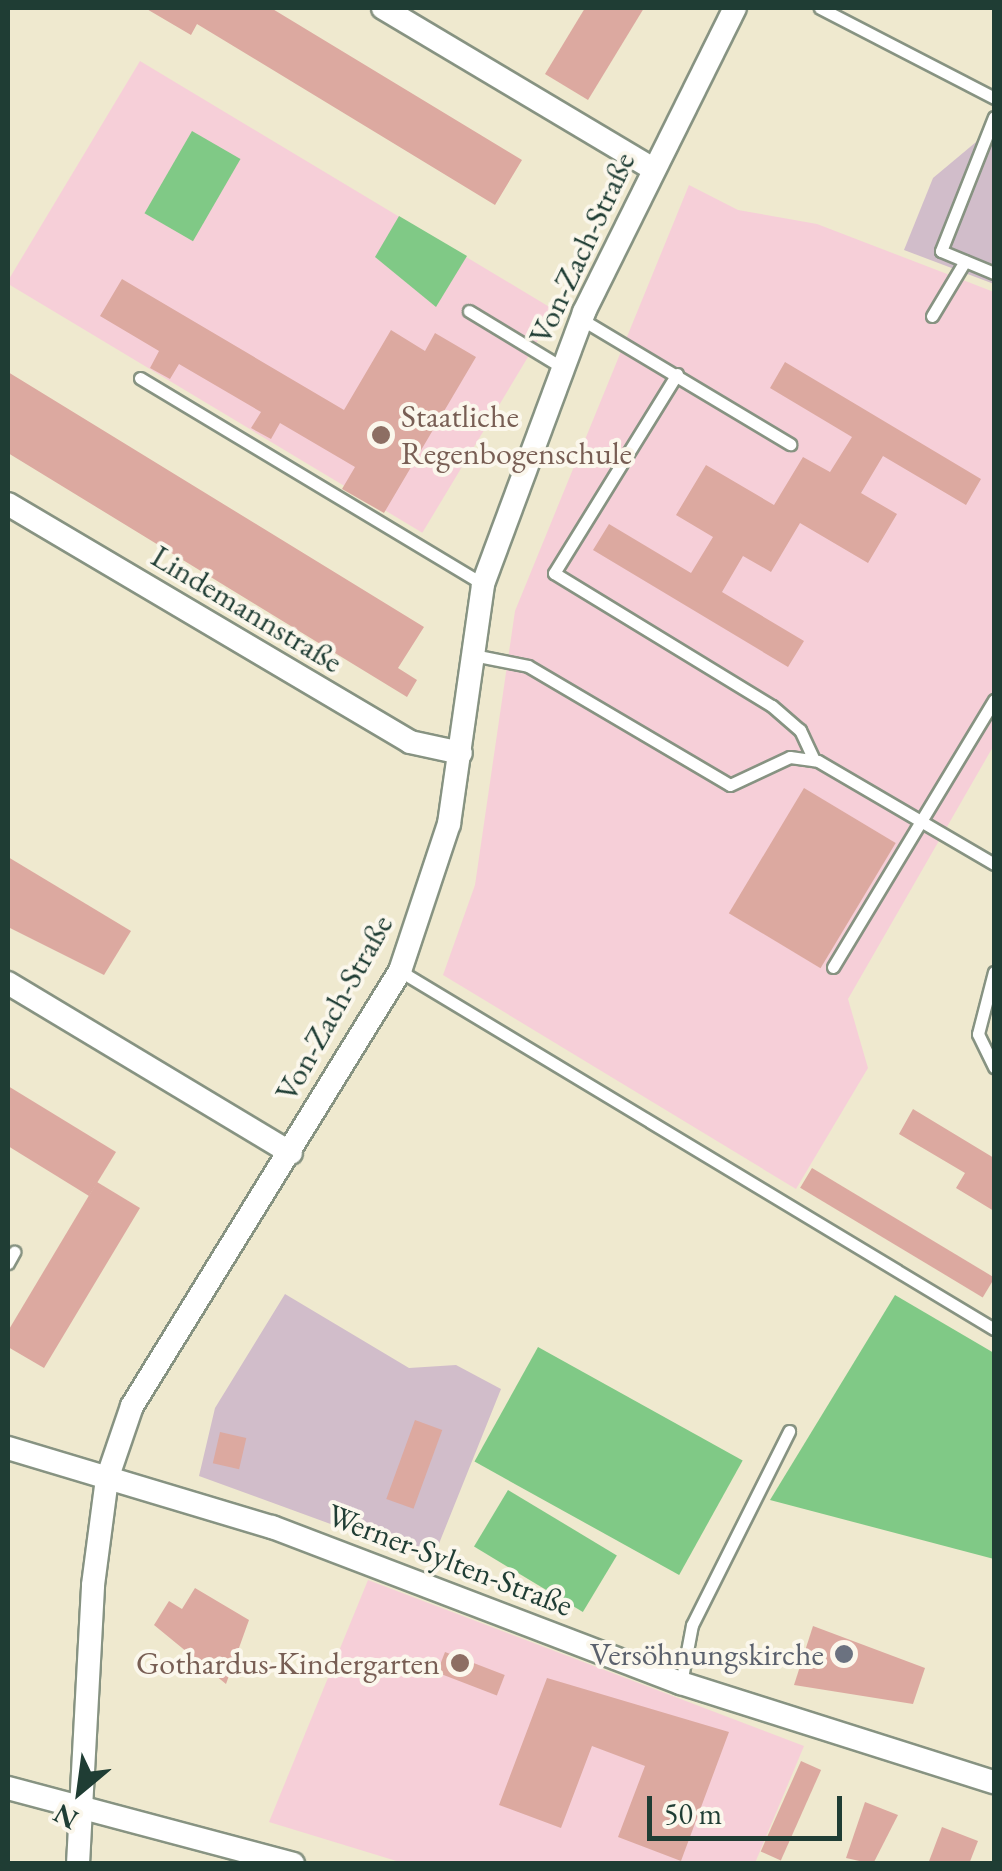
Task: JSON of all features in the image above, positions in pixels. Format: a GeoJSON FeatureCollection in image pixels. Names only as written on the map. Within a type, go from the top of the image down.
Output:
{"type":"FeatureCollection","features":[{"type":"Feature","properties":{"kind":"street"},"geometry":{"type":"LineString","coordinates":[[383,8],[653,169]]}},
{"type":"Feature","properties":{"kind":"street","name":"Von-Zach-Straße"},"geometry":{"type":"LineString","coordinates":[[78,1864],[108,1479],[132,1406],[400,971],[433,888],[461,752],[469,654],[482,584],[581,319],[735,8]]}},
{"type":"Feature","properties":{"kind":"street","name":"Lindemannstraße"},"geometry":{"type":"LineString","coordinates":[[8,504],[410,742],[461,752]]}},
{"type":"Feature","properties":{"kind":"street"},"geometry":{"type":"LineString","coordinates":[[8,983],[291,1152]]}},
{"type":"Feature","properties":{"kind":"street","name":"Werner-Sylten-Straße"},"geometry":{"type":"LineString","coordinates":[[8,1448],[272,1528],[681,1684],[994,1782]]}},
{"type":"Feature","properties":{"kind":"street"},"geometry":{"type":"LineString","coordinates":[[8,1788],[293,1864]]}},
{"type":"Feature","properties":{"kind":"lane"},"geometry":{"type":"LineString","coordinates":[[820,8],[994,98]]}},
{"type":"Feature","properties":{"kind":"lane"},"geometry":{"type":"LineString","coordinates":[[994,121],[941,251],[994,273]]}},
{"type":"Feature","properties":{"kind":"lane"},"geometry":{"type":"LineString","coordinates":[[932,316],[964,261]]}},
{"type":"Feature","properties":{"kind":"lane"},"geometry":{"type":"LineString","coordinates":[[469,311],[562,368]]}},
{"type":"Feature","properties":{"kind":"lane"},"geometry":{"type":"LineString","coordinates":[[581,319],[790,444]]}},
{"type":"Feature","properties":{"kind":"lane"},"geometry":{"type":"LineString","coordinates":[[676,374],[554,573],[772,706],[800,730],[814,760],[994,864]]}},
{"type":"Feature","properties":{"kind":"lane"},"geometry":{"type":"LineString","coordinates":[[140,378],[482,584]]}},
{"type":"Feature","properties":{"kind":"lane"},"geometry":{"type":"LineString","coordinates":[[469,654],[528,666],[730,786],[760,766],[814,760]]}},
{"type":"Feature","properties":{"kind":"lane"},"geometry":{"type":"LineString","coordinates":[[833,967],[994,700]]}},
{"type":"Feature","properties":{"kind":"lane"},"geometry":{"type":"LineString","coordinates":[[400,971],[994,1329]]}},
{"type":"Feature","properties":{"kind":"lane"},"geometry":{"type":"LineString","coordinates":[[994,972],[978,1034],[994,1067]]}},
{"type":"Feature","properties":{"kind":"lane"},"geometry":{"type":"LineString","coordinates":[[681,1684],[692,1625],[789,1431]]}},
{"type":"Feature","properties":{"kind":"shaded area","name":"Staatliche Regenbogenschule"},"geometry":{"type":"Polygon","coordinates":[[[140,61],[556,311],[422,533],[8,284],[140,61]]]}},
{"type":"Feature","properties":{"kind":"shaded area"},"geometry":{"type":"Polygon","coordinates":[[[994,127],[994,284],[904,250],[933,178],[994,127]]]}},
{"type":"Feature","properties":{"kind":"shaded area"},"geometry":{"type":"Polygon","coordinates":[[[689,185],[738,210],[817,224],[994,292],[994,745],[848,999],[868,1068],[796,1189],[443,975],[475,885],[515,611],[689,185]]]}},
{"type":"Feature","properties":{"kind":"shaded area"},"geometry":{"type":"Polygon","coordinates":[[[285,1294],[409,1368],[456,1365],[501,1389],[432,1561],[199,1476],[215,1408],[285,1294]]]}},
{"type":"Feature","properties":{"kind":"shaded area","name":"Gothardus-Kindergarten"},"geometry":{"type":"Polygon","coordinates":[[[368,1580],[804,1746],[755,1863],[403,1863],[269,1822],[368,1580]]]}},
{"type":"Feature","properties":{"kind":"green space"},"geometry":{"type":"Polygon","coordinates":[[[192,131],[240,159],[193,241],[144,213],[192,131]]]}},
{"type":"Feature","properties":{"kind":"green space"},"geometry":{"type":"Polygon","coordinates":[[[399,216],[467,256],[436,307],[375,257],[399,216]]]}},
{"type":"Feature","properties":{"kind":"green space"},"geometry":{"type":"Polygon","coordinates":[[[895,1295],[994,1353],[994,1559],[770,1500],[895,1295]]]}},
{"type":"Feature","properties":{"kind":"green space"},"geometry":{"type":"Polygon","coordinates":[[[538,1347],[743,1460],[679,1575],[474,1462],[538,1347]]]}},
{"type":"Feature","properties":{"kind":"green space"},"geometry":{"type":"Polygon","coordinates":[[[508,1490],[617,1555],[583,1612],[474,1547],[508,1490]]]}},
{"type":"Feature","properties":{"kind":"building"},"geometry":{"type":"Polygon","coordinates":[[[145,8],[271,8],[522,160],[495,205],[197,24],[191,35],[145,8]]]}},
{"type":"Feature","properties":{"kind":"building"},"geometry":{"type":"Polygon","coordinates":[[[585,8],[644,8],[588,100],[545,74],[585,8]]]}},
{"type":"Feature","properties":{"kind":"building"},"geometry":{"type":"Polygon","coordinates":[[[122,279],[344,410],[391,330],[425,351],[435,333],[476,357],[384,513],[342,489],[355,467],[280,423],[271,439],[251,428],[261,412],[179,364],[170,379],[150,368],[159,351],[100,316],[122,279]]]}},
{"type":"Feature","properties":{"kind":"building"},"geometry":{"type":"Polygon","coordinates":[[[785,362],[981,479],[966,505],[883,456],[861,493],[897,514],[868,563],[800,523],[771,572],[743,556],[722,592],[804,641],[788,667],[593,550],[609,524],[691,573],[713,537],[676,515],[706,465],[774,505],[803,457],[830,472],[852,437],[770,388],[785,362]]]}},
{"type":"Feature","properties":{"kind":"building"},"geometry":{"type":"Polygon","coordinates":[[[8,372],[424,627],[398,668],[417,680],[407,697],[8,453],[8,372]]]}},
{"type":"Feature","properties":{"kind":"building"},"geometry":{"type":"Polygon","coordinates":[[[804,788],[896,843],[821,968],[729,913],[804,788]]]}},
{"type":"Feature","properties":{"kind":"building"},"geometry":{"type":"Polygon","coordinates":[[[8,857],[131,931],[104,975],[8,927],[8,857]]]}},
{"type":"Feature","properties":{"kind":"building"},"geometry":{"type":"Polygon","coordinates":[[[8,1086],[116,1152],[89,1196],[8,1146],[8,1086]]]}},
{"type":"Feature","properties":{"kind":"building"},"geometry":{"type":"Polygon","coordinates":[[[913,1109],[994,1158],[994,1211],[956,1188],[965,1173],[899,1134],[913,1109]]]}},
{"type":"Feature","properties":{"kind":"building"},"geometry":{"type":"Polygon","coordinates":[[[812,1168],[994,1277],[983,1297],[800,1188],[812,1168]]]}},
{"type":"Feature","properties":{"kind":"building"},"geometry":{"type":"Polygon","coordinates":[[[97,1182],[140,1208],[44,1368],[8,1347],[8,1331],[97,1182]]]}},
{"type":"Feature","properties":{"kind":"building"},"geometry":{"type":"Polygon","coordinates":[[[415,1420],[442,1430],[414,1509],[386,1499],[415,1420]]]}},
{"type":"Feature","properties":{"kind":"building"},"geometry":{"type":"Polygon","coordinates":[[[220,1432],[246,1438],[239,1469],[213,1463],[220,1432]]]}},
{"type":"Feature","properties":{"kind":"building"},"geometry":{"type":"Polygon","coordinates":[[[195,1588],[249,1620],[226,1684],[154,1625],[169,1601],[182,1609],[195,1588]]]}},
{"type":"Feature","properties":{"kind":"building","name":"Versöhnungskirche"},"geometry":{"type":"Polygon","coordinates":[[[813,1626],[925,1668],[913,1704],[794,1685],[813,1626]]]}},
{"type":"Feature","properties":{"kind":"building"},"geometry":{"type":"Polygon","coordinates":[[[445,1652],[505,1675],[497,1695],[437,1673],[445,1652]]]}},
{"type":"Feature","properties":{"kind":"building"},"geometry":{"type":"Polygon","coordinates":[[[547,1678],[729,1732],[681,1861],[618,1837],[645,1766],[592,1746],[561,1828],[499,1805],[547,1678]]]}},
{"type":"Feature","properties":{"kind":"building"},"geometry":{"type":"Polygon","coordinates":[[[801,1761],[821,1770],[781,1860],[761,1851],[801,1761]]]}},
{"type":"Feature","properties":{"kind":"building"},"geometry":{"type":"Polygon","coordinates":[[[865,1802],[898,1815],[873,1864],[846,1858],[865,1802]]]}},
{"type":"Feature","properties":{"kind":"building"},"geometry":{"type":"Polygon","coordinates":[[[942,1827],[978,1841],[969,1864],[928,1864],[942,1827]]]}},
{"type":"Feature","properties":{"kind":"place","name":"Staatliche Regenbogenschule"},"geometry":{"type":"Point","coordinates":[381,435]}},
{"type":"Feature","properties":{"kind":"place","name":"Versöhnungskirche"},"geometry":{"type":"Point","coordinates":[844,1654]}},
{"type":"Feature","properties":{"kind":"place","name":"Gothardus-Kindergarten"},"geometry":{"type":"Point","coordinates":[460,1663]}}]}
